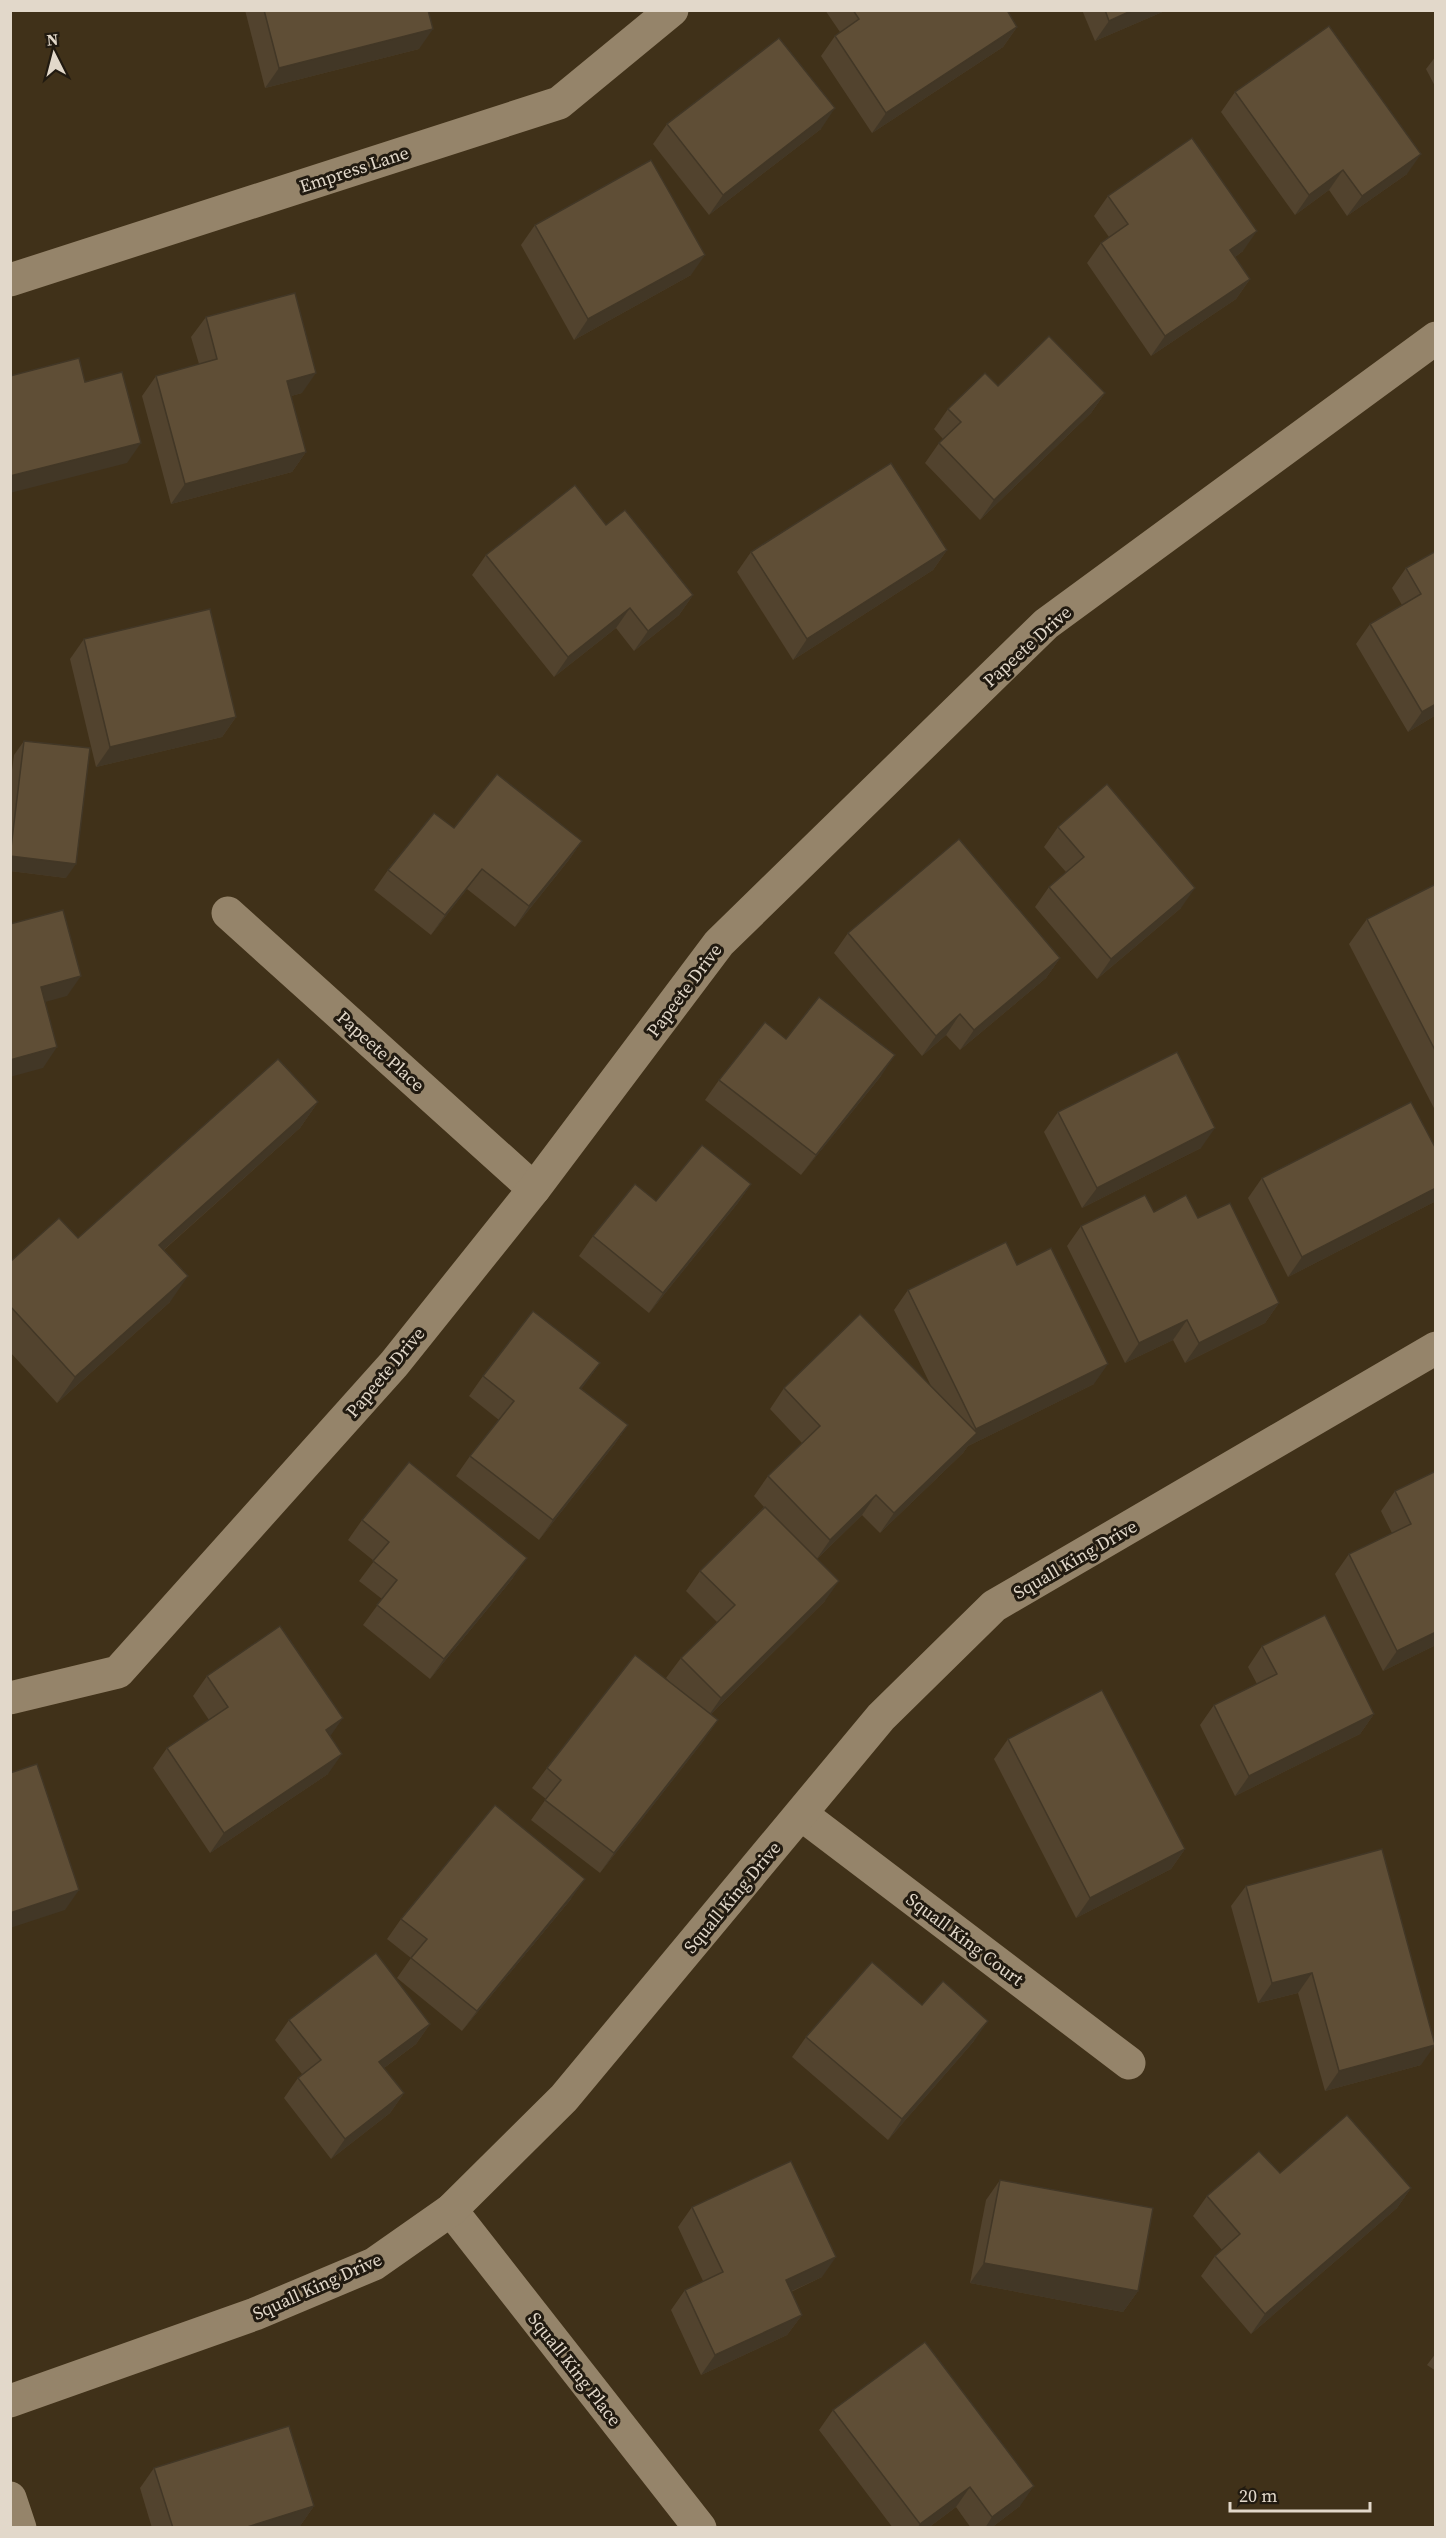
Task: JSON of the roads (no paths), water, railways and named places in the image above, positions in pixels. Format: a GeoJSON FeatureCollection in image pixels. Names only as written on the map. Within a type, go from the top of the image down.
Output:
{"type":"FeatureCollection","features":[{"type":"Feature","properties":{"kind":"street","name":"Empress Lane"},"geometry":{"type":"LineString","coordinates":[[10,280],[559,103],[672,10]]}},
{"type":"Feature","properties":{"kind":"street","name":"Papeete Drive"},"geometry":{"type":"LineString","coordinates":[[10,1698],[118,1672],[394,1364],[534,1189],[719,943],[1046,624],[1436,338]]}},
{"type":"Feature","properties":{"kind":"street","name":"Papeete Place"},"geometry":{"type":"LineString","coordinates":[[228,913],[534,1189]]}},
{"type":"Feature","properties":{"kind":"street","name":"Squall King Drive"},"geometry":{"type":"LineString","coordinates":[[10,2401],[255,2314],[374,2264],[451,2210],[564,2098],[881,1718],[994,1606],[1436,1348]]}},
{"type":"Feature","properties":{"kind":"street","name":"Squall King Court"},"geometry":{"type":"LineString","coordinates":[[801,1814],[1129,2063]]}},
{"type":"Feature","properties":{"kind":"street","name":"Squall King Place"},"geometry":{"type":"LineString","coordinates":[[451,2210],[700,2528]]}},
{"type":"Feature","properties":{"kind":"street"},"geometry":{"type":"LineString","coordinates":[[10,2498],[20,2528]]}}]}
